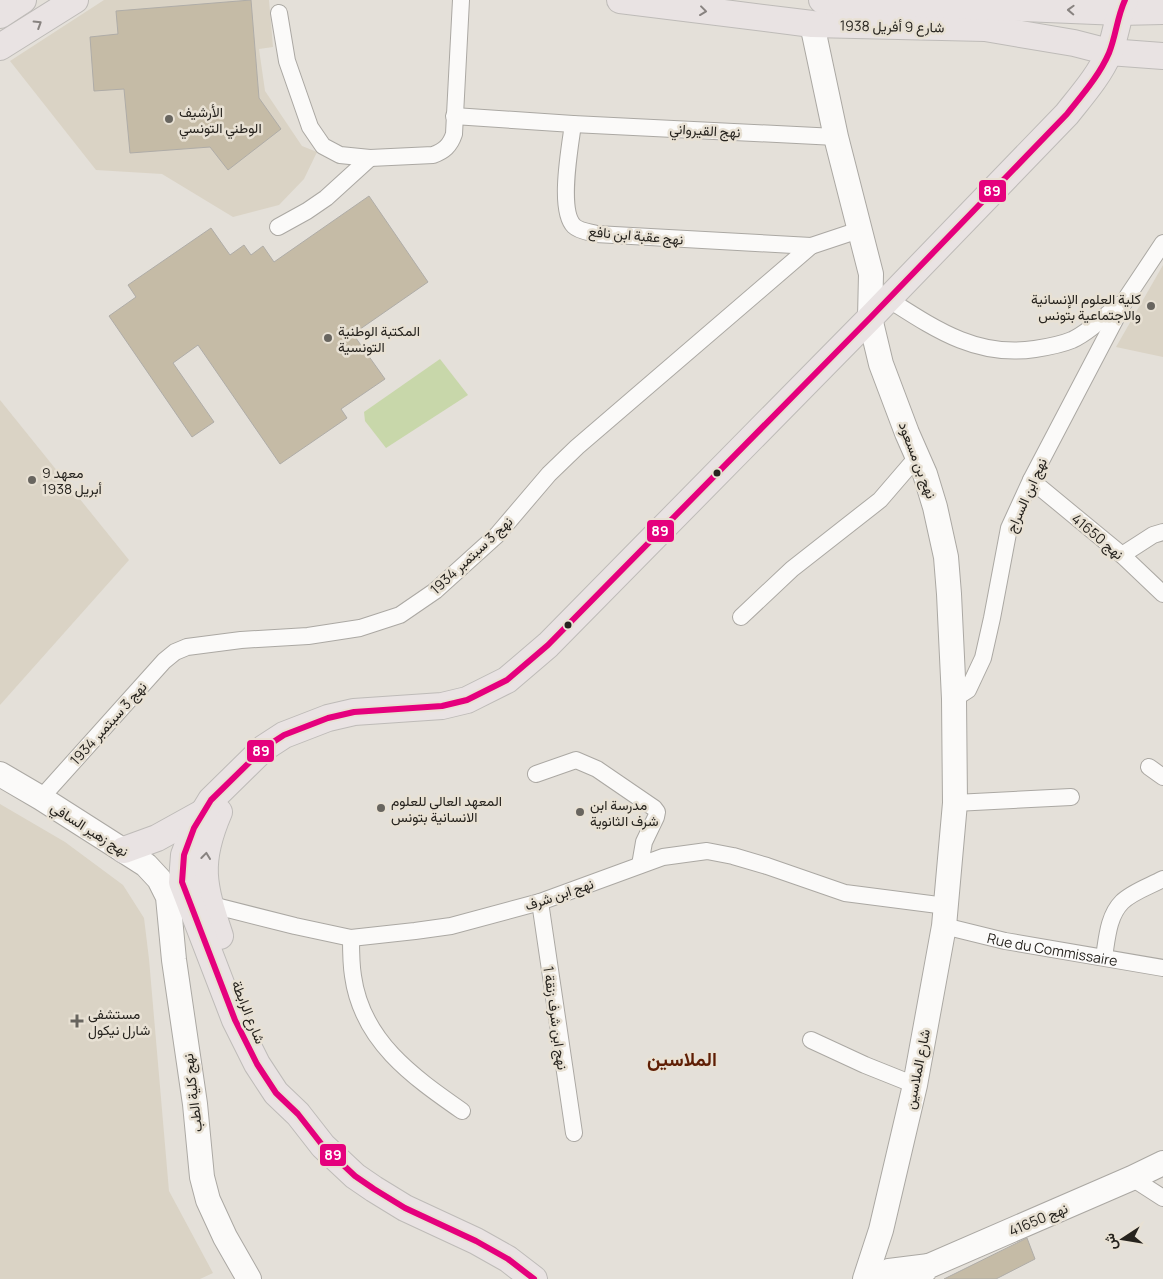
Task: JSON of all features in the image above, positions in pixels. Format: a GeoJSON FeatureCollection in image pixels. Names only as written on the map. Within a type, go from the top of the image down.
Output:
{"type":"FeatureCollection","features":[{"type":"Feature","properties":{"kind":"main road"},"geometry":{"type":"LineString","coordinates":[[0,15],[23,0]]}},
{"type":"Feature","properties":{"kind":"main road"},"geometry":{"type":"LineString","coordinates":[[0,47],[75,0]]}},
{"type":"Feature","properties":{"kind":"main road","name":"شارع 9 أفريل 1938"},"geometry":{"type":"LineString","coordinates":[[620,0],[812,24],[855,13],[1117,23],[1163,56]]}},
{"type":"Feature","properties":{"kind":"main road","name":"شارع 9 أفريل 1938"},"geometry":{"type":"LineString","coordinates":[[822,0],[855,13],[985,28],[1080,30],[1163,11]]}},
{"type":"Feature","properties":{"kind":"main road"},"geometry":{"type":"LineString","coordinates":[[1117,23],[1163,24]]}},
{"type":"Feature","properties":{"kind":"main road"},"geometry":{"type":"LineString","coordinates":[[1117,23],[1163,43]]}},
{"type":"Feature","properties":{"kind":"main road"},"geometry":{"type":"LineString","coordinates":[[189,900],[182,882],[184,855],[194,828],[211,800],[264,748],[284,734],[328,718],[354,712],[442,706],[467,700],[507,680],[548,645],[870,318],[1067,114],[1093,82],[1117,23]]}},
{"type":"Feature","properties":{"kind":"main road"},"geometry":{"type":"LineString","coordinates":[[189,900],[204,879],[205,857],[210,833],[233,779]]}},
{"type":"Feature","properties":{"kind":"main road"},"geometry":{"type":"LineString","coordinates":[[124,850],[157,838],[204,812]]}},
{"type":"Feature","properties":{"kind":"main road","name":"شارع الرابطة"},"geometry":{"type":"LineString","coordinates":[[189,900],[236,1020],[257,1064],[276,1092],[298,1114],[323,1146],[361,1180],[405,1208],[508,1258],[534,1279]]}},
{"type":"Feature","properties":{"kind":"street"},"geometry":{"type":"LineString","coordinates":[[279,13],[287,61],[310,127],[323,146],[340,155],[370,158],[433,155],[442,151],[451,143],[454,134],[461,0]]}},
{"type":"Feature","properties":{"kind":"street","name":"نهج بن مسعود"},"geometry":{"type":"LineString","coordinates":[[812,24],[836,137],[870,274],[870,318],[881,364],[925,474],[935,506],[946,557],[950,594],[954,699],[955,803],[945,916]]}},
{"type":"Feature","properties":{"kind":"street"},"geometry":{"type":"LineString","coordinates":[[454,116],[573,124]]}},
{"type":"Feature","properties":{"kind":"street","name":"نهج القيرواني"},"geometry":{"type":"LineString","coordinates":[[573,124],[836,137]]}},
{"type":"Feature","properties":{"kind":"street","name":"نهج عقبة ابن نافع"},"geometry":{"type":"LineString","coordinates":[[573,124],[566,208],[568,218],[578,229],[596,234],[811,246],[859,230]]}},
{"type":"Feature","properties":{"kind":"street"},"geometry":{"type":"LineString","coordinates":[[278,227],[326,198],[370,158]]}},
{"type":"Feature","properties":{"kind":"street","name":"نهج ابن السراج"},"geometry":{"type":"LineString","coordinates":[[954,699],[968,690],[983,658],[1009,528],[1031,480],[1127,297],[1163,243]]}},
{"type":"Feature","properties":{"kind":"street","name":"نهج 3 سبتمبر 1934"},"geometry":{"type":"LineString","coordinates":[[41,798],[164,661],[175,652],[187,647],[241,640],[308,636],[360,628],[400,615],[435,591],[496,535],[549,474],[577,447],[811,246]]}},
{"type":"Feature","properties":{"kind":"street","name":"نهج ابن السراج"},"geometry":{"type":"LineString","coordinates":[[888,299],[932,327],[969,345],[1018,352],[1053,347],[1074,339],[1101,320],[1127,297]]}},
{"type":"Feature","properties":{"kind":"street"},"geometry":{"type":"LineString","coordinates":[[740,617],[792,569],[880,500],[917,457]]}},
{"type":"Feature","properties":{"kind":"street","name":"نهج 41650"},"geometry":{"type":"LineString","coordinates":[[1031,480],[1122,555],[1163,594]]}},
{"type":"Feature","properties":{"kind":"street"},"geometry":{"type":"LineString","coordinates":[[1122,555],[1153,535],[1163,532]]}},
{"type":"Feature","properties":{"kind":"street"},"geometry":{"type":"LineString","coordinates":[[536,774],[576,760],[597,769],[654,808],[657,812],[656,817],[644,842],[640,865]]}},
{"type":"Feature","properties":{"kind":"street"},"geometry":{"type":"LineString","coordinates":[[1149,767],[1163,777]]}},
{"type":"Feature","properties":{"kind":"street","name":"نهج زهير السافي"},"geometry":{"type":"LineString","coordinates":[[0,774],[146,864],[159,878],[189,900]]}},
{"type":"Feature","properties":{"kind":"street"},"geometry":{"type":"LineString","coordinates":[[955,803],[1071,797]]}},
{"type":"Feature","properties":{"kind":"street","name":"نهج ابن شرف"},"geometry":{"type":"LineString","coordinates":[[189,900],[351,938],[415,932],[452,926],[540,902],[663,857],[707,852],[733,856],[767,866],[845,893],[945,916]]}},
{"type":"Feature","properties":{"kind":"street"},"geometry":{"type":"LineString","coordinates":[[1104,957],[1110,926],[1116,910],[1122,902],[1163,879]]}},
{"type":"Feature","properties":{"kind":"street","name":"نهج كلية الطب"},"geometry":{"type":"LineString","coordinates":[[189,900],[176,970],[195,1104],[202,1177],[208,1200],[225,1237],[249,1279]]}},
{"type":"Feature","properties":{"kind":"street","name":"نهج ابن شرف زنقة 1"},"geometry":{"type":"LineString","coordinates":[[540,902],[574,1134]]}},
{"type":"Feature","properties":{"kind":"street","name":"Rue du Commissaire"},"geometry":{"type":"LineString","coordinates":[[945,916],[1014,942],[1163,968]]}},
{"type":"Feature","properties":{"kind":"street","name":"شارع الملاسين"},"geometry":{"type":"LineString","coordinates":[[865,1279],[881,1230],[915,1085],[945,916]]}},
{"type":"Feature","properties":{"kind":"street"},"geometry":{"type":"LineString","coordinates":[[351,938],[353,977],[368,1024],[379,1042],[409,1073],[462,1111]]}},
{"type":"Feature","properties":{"kind":"street"},"geometry":{"type":"LineString","coordinates":[[811,1040],[915,1085]]}},
{"type":"Feature","properties":{"kind":"street","name":"نهج 41650"},"geometry":{"type":"LineString","coordinates":[[922,1273],[1163,1163]]}},
{"type":"Feature","properties":{"kind":"street"},"geometry":{"type":"LineString","coordinates":[[1132,1178],[1163,1198]]}},
{"type":"Feature","properties":{"kind":"street","name":"شارع الملاسين"},"geometry":{"type":"LineString","coordinates":[[881,1230],[884,1276],[922,1273]]}},
{"type":"Feature","properties":{"kind":"shaded area","name":"الأرشيف الوطني التونسي"},"geometry":{"type":"Polygon","coordinates":[[[104,0],[269,0],[273,47],[259,49],[265,91],[302,146],[317,152],[304,179],[279,205],[233,217],[162,174],[96,170],[10,61],[104,0]]]}},
{"type":"Feature","properties":{"kind":"shaded area","name":"كلية العلوم الإنسانية والاجتماعية بتونس"},"geometry":{"type":"Polygon","coordinates":[[[1163,265],[1163,357],[1116,347],[1163,265]]]}},
{"type":"Feature","properties":{"kind":"shaded area","name":"معهد 9 أبريل 1938"},"geometry":{"type":"Polygon","coordinates":[[[0,400],[129,560],[0,705],[0,400]]]}},
{"type":"Feature","properties":{"kind":"shaded area","name":"مستشفى شارل نيكول"},"geometry":{"type":"Polygon","coordinates":[[[0,804],[65,842],[123,885],[144,918],[169,1191],[213,1273],[200,1279],[0,1279],[0,804]]]}},
{"type":"Feature","properties":{"kind":"green space"},"geometry":{"type":"Polygon","coordinates":[[[440,359],[468,395],[386,448],[365,421],[364,412],[440,359]]]}},
{"type":"Feature","properties":{"kind":"building"},"geometry":{"type":"Polygon","coordinates":[[[251,0],[259,98],[281,129],[228,170],[210,147],[130,153],[124,89],[94,91],[90,37],[118,34],[116,11],[251,0]]]}},
{"type":"Feature","properties":{"kind":"building"},"geometry":{"type":"Polygon","coordinates":[[[369,196],[428,282],[353,334],[385,379],[341,409],[347,418],[280,464],[198,345],[173,363],[214,422],[192,437],[109,316],[136,297],[128,285],[211,228],[230,255],[244,245],[251,255],[263,246],[274,262],[369,196]]]}},
{"type":"Feature","properties":{"kind":"building"},"geometry":{"type":"Polygon","coordinates":[[[1027,1238],[1035,1259],[996,1279],[944,1279],[1027,1238]]]}},
{"type":"Feature","properties":{"kind":"transit line","name":"89"},"geometry":{"type":"LineString","coordinates":[[534,1279],[508,1259],[476,1241],[405,1208],[355,1176],[323,1146],[298,1114],[276,1093],[257,1064],[235,1020],[182,882],[184,855],[194,828],[211,800],[264,748],[284,735],[328,718],[354,712],[442,706],[467,700],[507,680],[548,645],[870,318],[1067,114],[1090,85],[1105,61],[1125,0]]}},
{"type":"Feature","properties":{"kind":"place","name":"الأرشيف الوطني التونسي"},"geometry":{"type":"Point","coordinates":[169,119]}},
{"type":"Feature","properties":{"kind":"place","name":"كلية العلوم الإنسانية والاجتماعية بتونس"},"geometry":{"type":"Point","coordinates":[1151,306]}},
{"type":"Feature","properties":{"kind":"place","name":"المكتبة الوطنية التونسية"},"geometry":{"type":"Point","coordinates":[328,338]}},
{"type":"Feature","properties":{"kind":"place","name":"معهد 9 أبريل 1938"},"geometry":{"type":"Point","coordinates":[32,480]}},
{"type":"Feature","properties":{"kind":"place","name":"المعهد العالي للعلوم الانسانية بتونس"},"geometry":{"type":"Point","coordinates":[381,808]}},
{"type":"Feature","properties":{"kind":"place","name":"مدرسة ابن شرف الثانوية"},"geometry":{"type":"Point","coordinates":[580,812]}},
{"type":"Feature","properties":{"kind":"place","name":"مستشفى شارل نيكول"},"geometry":{"type":"Point","coordinates":[77,1021]}},
{"type":"Feature","properties":{"kind":"district","name":"الملاسين"},"geometry":{"type":"Point","coordinates":[682,1059]}}]}
